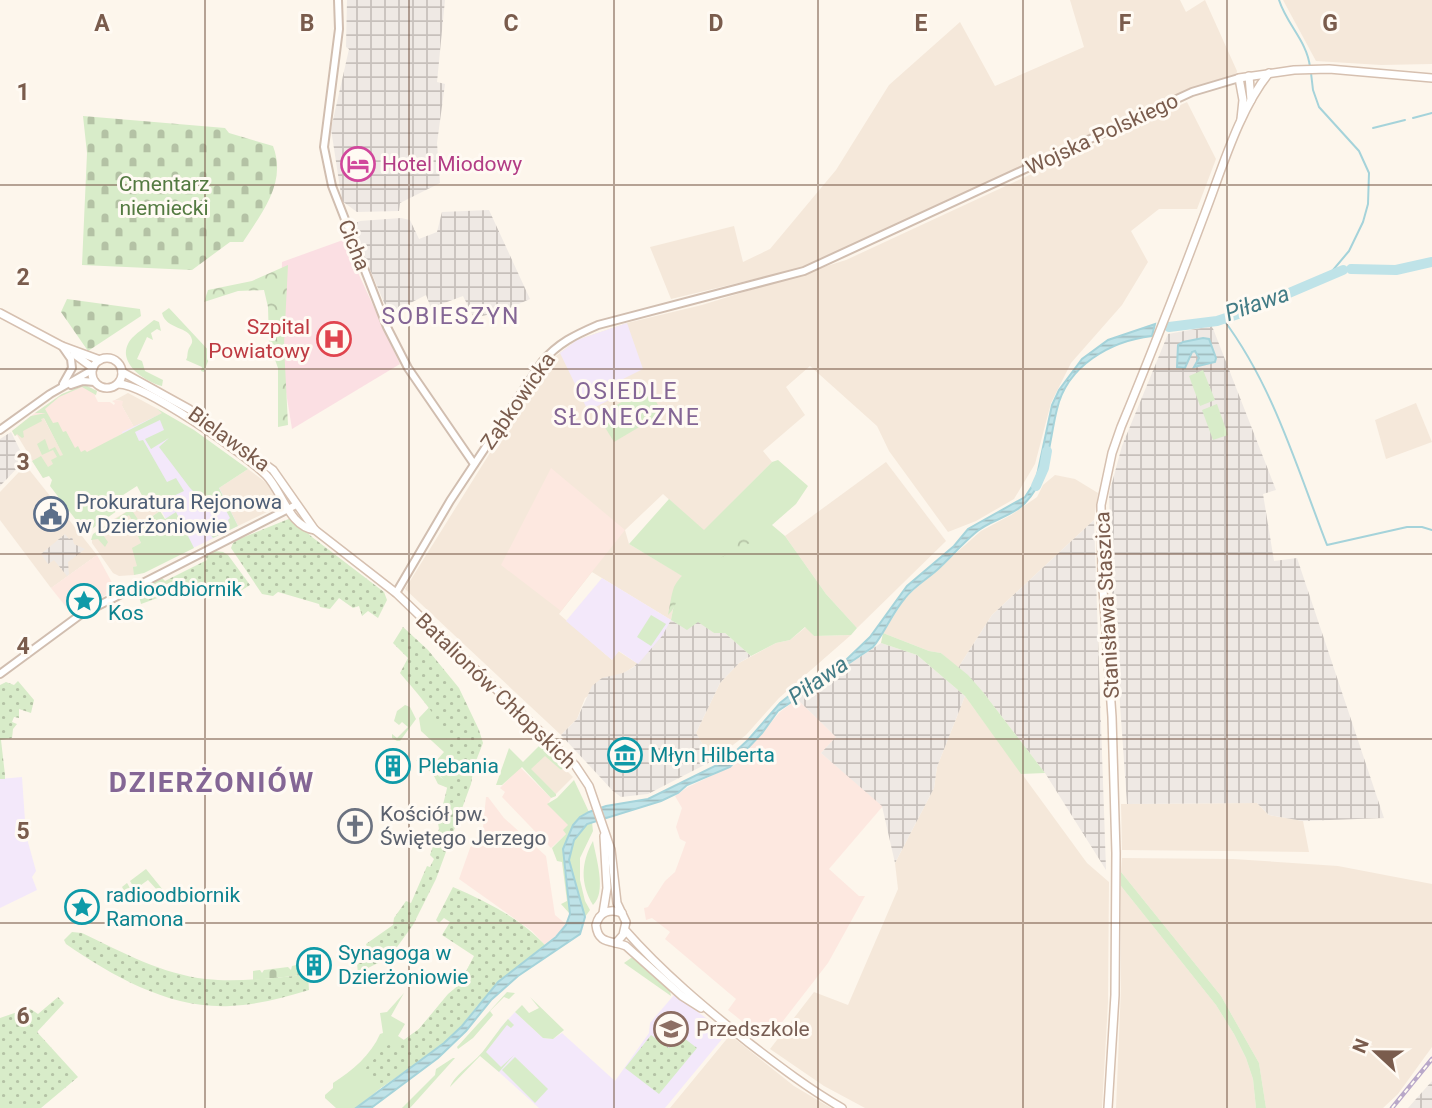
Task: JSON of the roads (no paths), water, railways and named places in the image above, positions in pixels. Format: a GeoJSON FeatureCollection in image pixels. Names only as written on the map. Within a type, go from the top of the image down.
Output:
{"type":"FeatureCollection","features":[{"type":"Feature","properties":{"kind":"main road","name":"Wojska Polskiego"},"geometry":{"type":"LineString","coordinates":[[1239,78],[1269,72],[1318,70],[1432,78]]}},
{"type":"Feature","properties":{"kind":"main road","name":"Stanisława Staszica"},"geometry":{"type":"LineString","coordinates":[[1108,1108],[1114,1001],[1116,853],[1112,717],[1102,575],[1101,499],[1121,427],[1251,100],[1269,72]]}},
{"type":"Feature","properties":{"kind":"main road"},"geometry":{"type":"LineString","coordinates":[[1249,76],[1251,100]]}},
{"type":"Feature","properties":{"kind":"main road"},"geometry":{"type":"LineString","coordinates":[[1239,78],[1243,100],[1240,127]]}},
{"type":"Feature","properties":{"kind":"main road"},"geometry":{"type":"LineString","coordinates":[[0,313],[62,346],[100,360],[112,359],[119,364],[122,372],[118,384],[106,388],[95,382],[93,369],[62,346]]}},
{"type":"Feature","properties":{"kind":"main road"},"geometry":{"type":"LineString","coordinates":[[93,369],[100,360]]}},
{"type":"Feature","properties":{"kind":"main road","name":"Bielawska"},"geometry":{"type":"LineString","coordinates":[[122,372],[189,409],[269,478],[315,530],[396,593]]}},
{"type":"Feature","properties":{"kind":"main road","name":"Bielawska"},"geometry":{"type":"LineString","coordinates":[[118,384],[133,386],[214,431]]}},
{"type":"Feature","properties":{"kind":"main road","name":"Batalionów Chłopskich"},"geometry":{"type":"LineString","coordinates":[[396,593],[575,765],[589,786],[611,850],[617,903],[622,913]]}},
{"type":"Feature","properties":{"kind":"main road","name":"Batalionów Chłopskich"},"geometry":{"type":"LineString","coordinates":[[603,913],[607,889],[604,832]]}},
{"type":"Feature","properties":{"kind":"main road"},"geometry":{"type":"LineString","coordinates":[[616,943],[625,930],[626,922],[622,913],[610,910],[603,913],[596,922],[597,934],[606,943],[626,946],[682,996],[720,1019]]}},
{"type":"Feature","properties":{"kind":"main road"},"geometry":{"type":"LineString","coordinates":[[625,930],[660,967],[720,1019],[801,1083],[842,1108]]}},
{"type":"Feature","properties":{"kind":"street","name":"Cicha"},"geometry":{"type":"LineString","coordinates":[[338,0],[339,29],[324,146],[332,186],[387,327],[408,368],[474,464]]}},
{"type":"Feature","properties":{"kind":"street","name":"Wojska Polskiego"},"geometry":{"type":"LineString","coordinates":[[791,275],[838,257],[1192,92],[1239,78]]}},
{"type":"Feature","properties":{"kind":"street","name":"Ząbkowicka"},"geometry":{"type":"LineString","coordinates":[[396,593],[474,464],[553,349],[567,338],[597,326],[791,275]]}},
{"type":"Feature","properties":{"kind":"street"},"geometry":{"type":"LineString","coordinates":[[59,389],[72,368],[71,359],[62,346]]}},
{"type":"Feature","properties":{"kind":"street"},"geometry":{"type":"LineString","coordinates":[[0,430],[93,369]]}},
{"type":"Feature","properties":{"kind":"street"},"geometry":{"type":"LineString","coordinates":[[59,389],[83,381],[95,382]]}},
{"type":"Feature","properties":{"kind":"street"},"geometry":{"type":"LineString","coordinates":[[0,674],[80,615],[293,507]]}},
{"type":"Feature","properties":{"kind":"water"},"geometry":{"type":"Polygon","coordinates":[[[1155,324],[1152,336],[1121,343],[1092,358],[1080,368],[1062,394],[1044,471],[1033,493],[1020,508],[975,533],[912,590],[873,647],[778,711],[762,733],[730,767],[687,785],[661,801],[587,824],[574,840],[569,860],[585,917],[580,934],[518,976],[491,1000],[466,1031],[438,1058],[371,1108],[356,1108],[444,1043],[462,1026],[498,982],[556,937],[566,925],[570,914],[563,849],[573,825],[580,817],[606,806],[648,799],[725,761],[748,740],[780,703],[800,687],[847,659],[870,637],[907,586],[954,546],[968,529],[1025,497],[1036,480],[1052,405],[1059,390],[1082,359],[1108,340],[1155,324]]]}},
{"type":"Feature","properties":{"kind":"water"},"geometry":{"type":"Polygon","coordinates":[[[1203,338],[1209,339],[1215,362],[1194,367],[1199,358],[1195,351],[1185,368],[1177,367],[1178,345],[1203,338]]]}},
{"type":"Feature","properties":{"kind":"waterway"},"geometry":{"type":"LineString","coordinates":[[1279,0],[1305,49],[1310,67]]}},
{"type":"Feature","properties":{"kind":"waterway"},"geometry":{"type":"LineString","coordinates":[[1311,73],[1319,107],[1359,151],[1369,173],[1368,204],[1363,222],[1349,251],[1328,276]]}},
{"type":"Feature","properties":{"kind":"waterway"},"geometry":{"type":"LineString","coordinates":[[1413,118],[1432,113]]}},
{"type":"Feature","properties":{"kind":"waterway"},"geometry":{"type":"LineString","coordinates":[[1373,128],[1405,120]]}},
{"type":"Feature","properties":{"kind":"waterway","name":"Piława"},"geometry":{"type":"LineString","coordinates":[[1351,269],[1396,270],[1432,262]]}},
{"type":"Feature","properties":{"kind":"waterway","name":"Piława"},"geometry":{"type":"LineString","coordinates":[[1169,327],[1217,321],[1343,270]]}},
{"type":"Feature","properties":{"kind":"waterway"},"geometry":{"type":"LineString","coordinates":[[1223,319],[1241,345],[1270,399],[1327,545],[1407,527],[1432,530]]}},
{"type":"Feature","properties":{"kind":"waterway","name":"Piława"},"geometry":{"type":"LineString","coordinates":[[1036,486],[1044,468],[1047,451]]}},
{"type":"Feature","properties":{"kind":"railway"},"geometry":{"type":"LineString","coordinates":[[1392,1108],[1432,1059]]}},
{"type":"Feature","properties":{"kind":"place","name":"Hotel Miodowy"},"geometry":{"type":"Point","coordinates":[358,164]}},
{"type":"Feature","properties":{"kind":"place","name":"Szpital Powiatowy"},"geometry":{"type":"Point","coordinates":[334,339]}},
{"type":"Feature","properties":{"kind":"place","name":"Prokuratura Rejonowa w Dzierżoniowie"},"geometry":{"type":"Point","coordinates":[51,514]}},
{"type":"Feature","properties":{"kind":"place","name":"radioodbiornik Kos"},"geometry":{"type":"Point","coordinates":[84,601]}},
{"type":"Feature","properties":{"kind":"place","name":"Młyn Hilberta"},"geometry":{"type":"Point","coordinates":[625,755]}},
{"type":"Feature","properties":{"kind":"place","name":"Plebania"},"geometry":{"type":"Point","coordinates":[393,766]}},
{"type":"Feature","properties":{"kind":"place","name":"Kościół pw. Świętego Jerzego"},"geometry":{"type":"Point","coordinates":[355,826]}},
{"type":"Feature","properties":{"kind":"place","name":"radioodbiornik Ramona"},"geometry":{"type":"Point","coordinates":[82,907]}},
{"type":"Feature","properties":{"kind":"place","name":"Synagoga w Dzierżoniowie"},"geometry":{"type":"Point","coordinates":[314,965]}},
{"type":"Feature","properties":{"kind":"place","name":"Przedszkole"},"geometry":{"type":"Point","coordinates":[671,1029]}},
{"type":"Feature","properties":{"kind":"district","name":"SOBIESZYN"},"geometry":{"type":"Point","coordinates":[451,316]}},
{"type":"Feature","properties":{"kind":"district","name":"OSIEDLE SŁONECZNE"},"geometry":{"type":"Point","coordinates":[627,404]}},
{"type":"Feature","properties":{"kind":"district","name":"DZIERŻONIÓW"},"geometry":{"type":"Point","coordinates":[212,782]}},
{"type":"Feature","properties":{"kind":"park label","name":"Cmentarz niemiecki"},"geometry":{"type":"Point","coordinates":[164,196]}}]}
